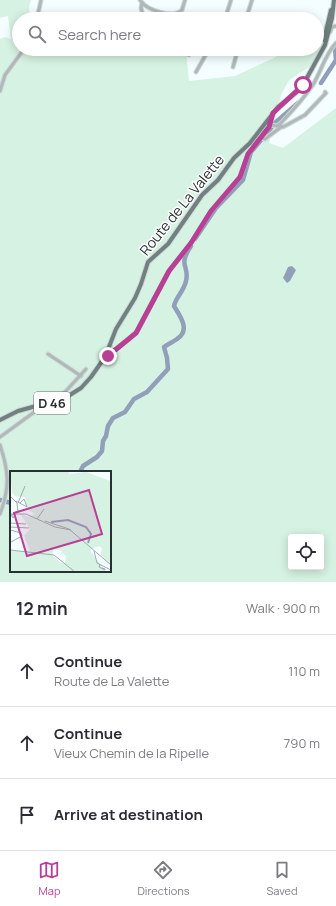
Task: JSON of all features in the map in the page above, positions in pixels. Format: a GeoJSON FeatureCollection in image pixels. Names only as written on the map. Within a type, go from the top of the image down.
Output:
{"type":"FeatureCollection","features":[{"type":"Feature","properties":{"kind":"main road","name":"Route de La Valette"},"geometry":{"type":"LineString","coordinates":[[324,40],[333,0]]}},
{"type":"Feature","properties":{"kind":"main road","name":"D 46"},"geometry":{"type":"LineString","coordinates":[[332,9],[333,20]]}},
{"type":"Feature","properties":{"kind":"main road","name":"Route de La Valette"},"geometry":{"type":"LineString","coordinates":[[325,45],[333,20]]}},
{"type":"Feature","properties":{"kind":"main road","name":"Route de La Valette"},"geometry":{"type":"LineString","coordinates":[[0,420],[18,412],[54,402],[74,393],[85,384],[104,356],[120,322],[141,284],[148,262],[168,244],[202,195],[218,180],[234,158],[250,143],[273,113],[281,104],[298,91],[320,56]]}},
{"type":"Feature","properties":{"kind":"street"},"geometry":{"type":"LineString","coordinates":[[38,12],[40,0]]}},
{"type":"Feature","properties":{"kind":"street"},"geometry":{"type":"LineString","coordinates":[[181,12],[185,0]]}},
{"type":"Feature","properties":{"kind":"street"},"geometry":{"type":"LineString","coordinates":[[227,12],[231,0]]}},
{"type":"Feature","properties":{"kind":"street"},"geometry":{"type":"LineString","coordinates":[[248,12],[252,0]]}},
{"type":"Feature","properties":{"kind":"street"},"geometry":{"type":"LineString","coordinates":[[141,1],[151,9],[164,12]]}},
{"type":"Feature","properties":{"kind":"street"},"geometry":{"type":"LineString","coordinates":[[141,1],[142,12]]}},
{"type":"Feature","properties":{"kind":"street"},"geometry":{"type":"LineString","coordinates":[[325,45],[331,28],[336,25],[333,20]]}},
{"type":"Feature","properties":{"kind":"street"},"geometry":{"type":"LineString","coordinates":[[325,36],[333,20]]}},
{"type":"Feature","properties":{"kind":"street"},"geometry":{"type":"LineString","coordinates":[[262,139],[277,132],[280,126],[306,96],[318,76],[325,57],[336,43]]}},
{"type":"Feature","properties":{"kind":"street"},"geometry":{"type":"LineString","coordinates":[[0,91],[5,75],[19,56]]}},
{"type":"Feature","properties":{"kind":"street"},"geometry":{"type":"LineString","coordinates":[[196,72],[205,56]]}},
{"type":"Feature","properties":{"kind":"street"},"geometry":{"type":"LineString","coordinates":[[233,66],[236,56]]}},
{"type":"Feature","properties":{"kind":"street"},"geometry":{"type":"LineString","coordinates":[[272,126],[280,126],[305,115],[326,93],[325,92]]}},
{"type":"Feature","properties":{"kind":"street"},"geometry":{"type":"LineString","coordinates":[[104,356],[136,333],[169,271],[191,243],[211,211],[240,177],[248,154],[272,126],[273,113]]}},
{"type":"Feature","properties":{"kind":"street"},"geometry":{"type":"LineString","coordinates":[[48,354],[81,376]]}},
{"type":"Feature","properties":{"kind":"street"},"geometry":{"type":"LineString","coordinates":[[54,402],[54,400],[81,376],[86,369]]}},
{"type":"Feature","properties":{"kind":"street"},"geometry":{"type":"LineString","coordinates":[[0,437],[44,405]]}},
{"type":"Feature","properties":{"kind":"street"},"geometry":{"type":"LineString","coordinates":[[0,445],[8,482],[6,498],[0,514]]}},
{"type":"Feature","properties":{"kind":"green space"},"geometry":{"type":"Polygon","coordinates":[[[0,0],[31,0],[29,6],[29,12],[12,12],[12,56],[186,56],[189,81],[235,76],[277,56],[323,56],[323,58],[289,80],[281,95],[269,143],[283,148],[336,108],[336,582],[0,582],[0,39],[5,37],[11,39],[8,16],[0,18],[0,0]]]}},
{"type":"Feature","properties":{"kind":"water"},"geometry":{"type":"Polygon","coordinates":[[[292,266],[296,270],[290,281],[287,283],[283,278],[288,267],[292,266]]]}},
{"type":"Feature","properties":{"kind":"waterway"},"geometry":{"type":"LineString","coordinates":[[321,83],[336,60],[335,49]]}},
{"type":"Feature","properties":{"kind":"waterway"},"geometry":{"type":"LineString","coordinates":[[243,180],[251,152],[276,122],[298,103]]}},
{"type":"Feature","properties":{"kind":"waterway"},"geometry":{"type":"LineString","coordinates":[[195,239],[216,208],[242,181]]}},
{"type":"Feature","properties":{"kind":"waterway"},"geometry":{"type":"LineString","coordinates":[[80,471],[83,466],[97,457],[102,451],[103,441],[106,436],[108,426],[113,418],[125,412],[134,399],[147,392],[168,369],[164,347],[177,339],[181,335],[184,327],[174,306],[185,285],[187,276],[184,262],[191,246]]}},
{"type":"Feature","properties":{"kind":"waterway"},"geometry":{"type":"LineString","coordinates":[[0,500],[10,503]]}},
{"type":"Feature","properties":{"kind":"route"},"geometry":{"type":"LineString","coordinates":[[108,356],[136,333],[169,271],[191,243],[211,211],[242,175],[248,154],[271,124],[274,117],[273,113],[303,85]]}}]}
